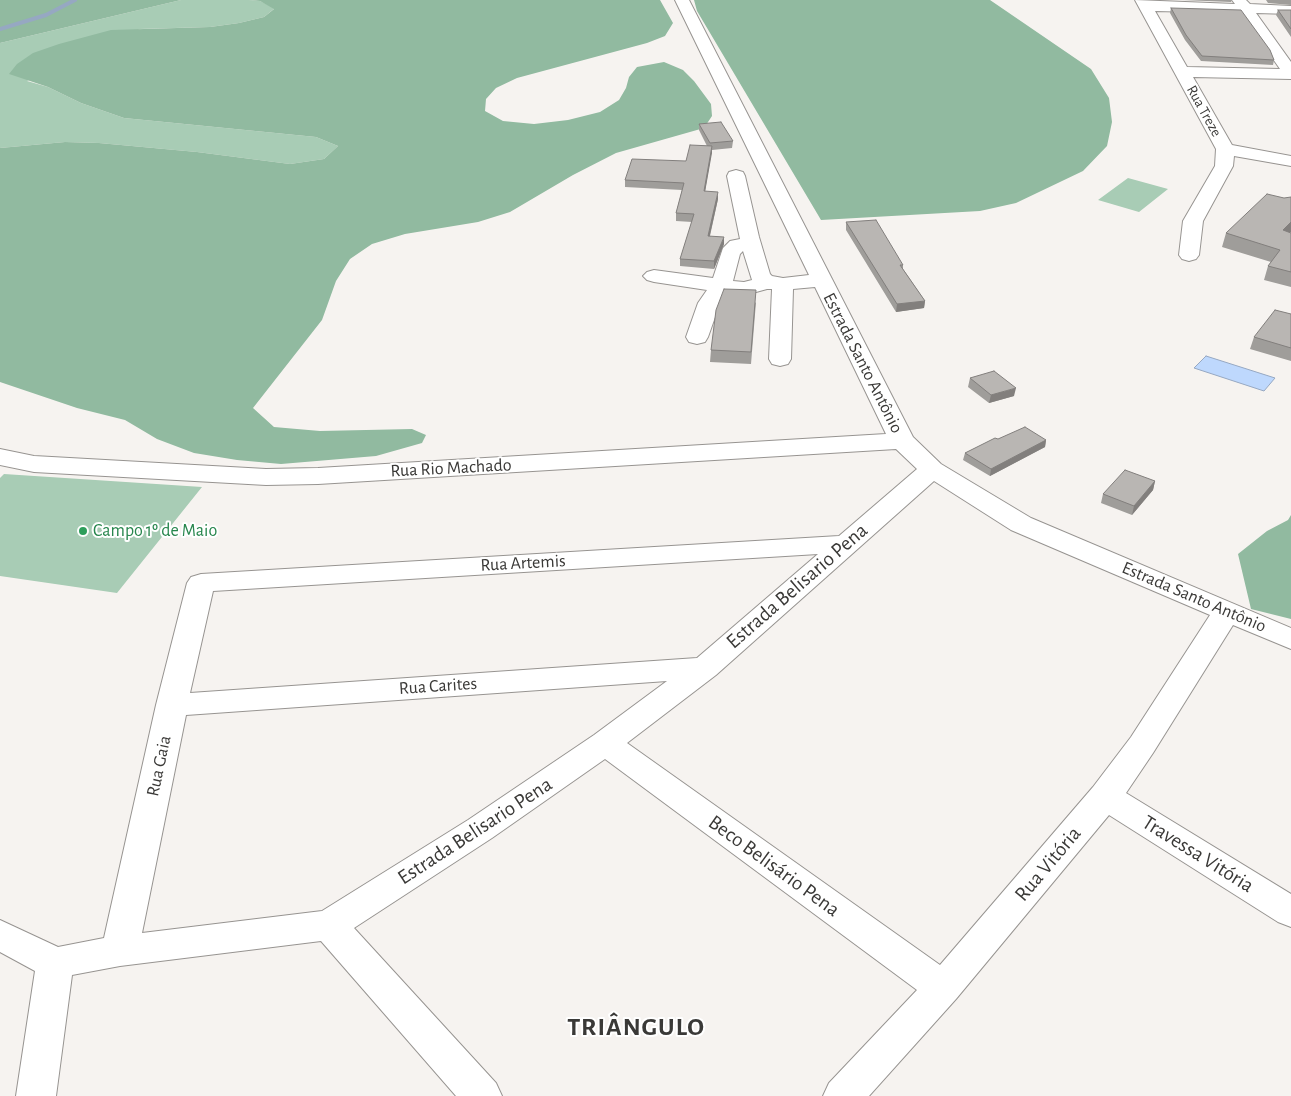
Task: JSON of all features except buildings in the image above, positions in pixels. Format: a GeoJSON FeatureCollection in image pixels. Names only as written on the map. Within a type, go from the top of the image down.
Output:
{"type":"FeatureCollection","features":[{"type":"Feature","properties":{"kind":"street","name":"Estrada Santo Antônio"},"geometry":{"type":"LineString","coordinates":[[682,0],[902,441],[932,469],[1021,524],[1291,639]]}},
{"type":"Feature","properties":{"kind":"street"},"geometry":{"type":"LineString","coordinates":[[1144,3],[1242,4],[1291,10]]}},
{"type":"Feature","properties":{"kind":"street","name":"Rua Treze"},"geometry":{"type":"LineString","coordinates":[[1144,3],[1225,149],[1224,166],[1193,221],[1189,255]]}},
{"type":"Feature","properties":{"kind":"street"},"geometry":{"type":"LineString","coordinates":[[1242,4],[1291,73]]}},
{"type":"Feature","properties":{"kind":"street"},"geometry":{"type":"LineString","coordinates":[[1181,72],[1291,73]]}},
{"type":"Feature","properties":{"kind":"street"},"geometry":{"type":"LineString","coordinates":[[1225,149],[1291,161]]}},
{"type":"Feature","properties":{"kind":"street"},"geometry":{"type":"LineString","coordinates":[[736,176],[760,276],[775,283]]}},
{"type":"Feature","properties":{"kind":"street"},"geometry":{"type":"LineString","coordinates":[[697,337],[709,303],[721,286],[730,252],[734,247],[752,246]]}},
{"type":"Feature","properties":{"kind":"street"},"geometry":{"type":"LineString","coordinates":[[654,276],[745,289],[775,283],[821,280]]}},
{"type":"Feature","properties":{"kind":"street"},"geometry":{"type":"LineString","coordinates":[[775,283],[780,358]]}},
{"type":"Feature","properties":{"kind":"street","name":"Rua Rio Machado"},"geometry":{"type":"LineString","coordinates":[[0,458],[34,464],[266,477],[328,475],[902,441]]}},
{"type":"Feature","properties":{"kind":"street","name":"Estrada Belisario Pena"},"geometry":{"type":"LineString","coordinates":[[55,963],[120,951],[329,924],[480,830],[605,743],[705,668],[844,544],[932,469]]}},
{"type":"Feature","properties":{"kind":"street","name":"Rua Artemis"},"geometry":{"type":"LineString","coordinates":[[201,583],[844,544]]}},
{"type":"Feature","properties":{"kind":"street","name":"Rua Gaia"},"geometry":{"type":"LineString","coordinates":[[120,951],[172,705],[201,583]]}},
{"type":"Feature","properties":{"kind":"street","name":"Rua Vitória"},"geometry":{"type":"LineString","coordinates":[[843,1096],[943,988],[1105,796],[1142,745],[1227,611]]}},
{"type":"Feature","properties":{"kind":"street","name":"Rua Carites"},"geometry":{"type":"LineString","coordinates":[[172,705],[705,668]]}},
{"type":"Feature","properties":{"kind":"street","name":"Beco Belisário Pena"},"geometry":{"type":"LineString","coordinates":[[605,743],[943,988]]}},
{"type":"Feature","properties":{"kind":"street","name":"Travessa Vitória"},"geometry":{"type":"LineString","coordinates":[[1105,796],[1291,912]]}},
{"type":"Feature","properties":{"kind":"street"},"geometry":{"type":"LineString","coordinates":[[329,924],[482,1096]]}},
{"type":"Feature","properties":{"kind":"street"},"geometry":{"type":"LineString","coordinates":[[0,935],[55,963],[36,1096]]}},
{"type":"Feature","properties":{"kind":"green space"},"geometry":{"type":"Polygon","coordinates":[[[0,0],[181,0],[0,43],[0,0]]]}},
{"type":"Feature","properties":{"kind":"green space"},"geometry":{"type":"Polygon","coordinates":[[[181,0],[249,0],[260,1],[275,8],[264,17],[239,23],[210,27],[140,29],[27,81],[48,87],[81,103],[124,118],[316,137],[338,146],[324,159],[290,164],[197,152],[99,143],[65,142],[0,148],[0,43],[181,0]]]}},
{"type":"Feature","properties":{"kind":"green space"},"geometry":{"type":"Polygon","coordinates":[[[249,0],[660,0],[673,23],[665,36],[647,43],[517,78],[496,88],[486,99],[485,111],[503,121],[534,124],[568,120],[600,112],[619,100],[626,88],[629,77],[637,67],[664,62],[683,70],[694,81],[711,104],[712,116],[704,128],[616,153],[573,175],[510,212],[478,222],[405,234],[372,244],[350,259],[336,281],[322,320],[253,408],[274,427],[320,431],[412,429],[426,435],[422,443],[376,456],[281,464],[237,460],[194,453],[157,439],[125,420],[77,408],[0,382],[0,148],[65,142],[99,143],[197,152],[290,164],[324,159],[338,146],[316,137],[124,118],[81,103],[48,87],[9,74],[17,64],[33,53],[111,30],[210,27],[264,17],[274,9],[260,1],[249,0]]]}},
{"type":"Feature","properties":{"kind":"green space"},"geometry":{"type":"Polygon","coordinates":[[[694,0],[990,0],[1091,69],[1109,98],[1112,122],[1107,146],[1083,171],[1016,203],[980,211],[821,220],[697,11],[694,0]]]}},
{"type":"Feature","properties":{"kind":"green space"},"geometry":{"type":"Polygon","coordinates":[[[1128,178],[1168,189],[1139,212],[1098,200],[1128,178]]]}},
{"type":"Feature","properties":{"kind":"green space","name":"Campo 1º de Maio"},"geometry":{"type":"Polygon","coordinates":[[[4,474],[202,487],[117,593],[0,576],[0,478],[4,474]]]}},
{"type":"Feature","properties":{"kind":"green space"},"geometry":{"type":"Polygon","coordinates":[[[1291,515],[1291,619],[1251,609],[1238,554],[1267,531],[1288,520],[1291,515]]]}},
{"type":"Feature","properties":{"kind":"water"},"geometry":{"type":"Polygon","coordinates":[[[1206,356],[1275,378],[1264,391],[1194,368],[1206,356]]]}},
{"type":"Feature","properties":{"kind":"waterway"},"geometry":{"type":"LineString","coordinates":[[0,29],[46,15],[75,0]]}},
{"type":"Feature","properties":{"kind":"place","name":"Campo 1º de Maio"},"geometry":{"type":"Point","coordinates":[83,531]}},
{"type":"Feature","properties":{"kind":"district","name":"TRIÂNGULO"},"geometry":{"type":"Point","coordinates":[636,1027]}}]}
